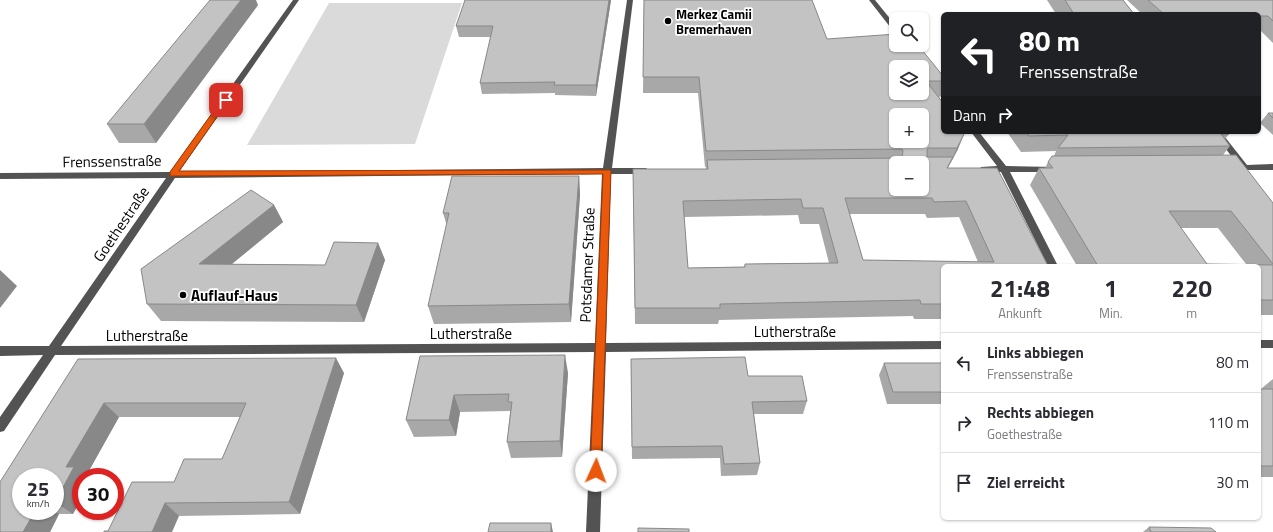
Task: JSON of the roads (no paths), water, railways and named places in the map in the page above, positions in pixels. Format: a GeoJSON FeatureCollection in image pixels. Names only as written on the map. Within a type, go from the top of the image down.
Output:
{"type":"FeatureCollection","features":[{"type":"Feature","properties":{"kind":"street","name":"Goethestraße"},"geometry":{"type":"LineString","coordinates":[[0,427],[173,174],[296,0]]}},
{"type":"Feature","properties":{"kind":"street","name":"Potsdamer Straße"},"geometry":{"type":"LineString","coordinates":[[593,532],[607,171],[630,0]]}},
{"type":"Feature","properties":{"kind":"street"},"geometry":{"type":"LineString","coordinates":[[872,0],[889,22]]}},
{"type":"Feature","properties":{"kind":"street"},"geometry":{"type":"LineString","coordinates":[[977,134],[1004,169],[1052,264]]}},
{"type":"Feature","properties":{"kind":"street"},"geometry":{"type":"LineString","coordinates":[[1219,134],[1254,180]]}},
{"type":"Feature","properties":{"kind":"street"},"geometry":{"type":"LineString","coordinates":[[1221,168],[1273,167]]}},
{"type":"Feature","properties":{"kind":"street"},"geometry":{"type":"LineString","coordinates":[[974,169],[1058,169]]}},
{"type":"Feature","properties":{"kind":"street","name":"Frenssenstraße"},"geometry":{"type":"LineString","coordinates":[[0,176],[654,171]]}},
{"type":"Feature","properties":{"kind":"street"},"geometry":{"type":"LineString","coordinates":[[1261,344],[1273,344]]}},
{"type":"Feature","properties":{"kind":"street","name":"Lutherstraße"},"geometry":{"type":"LineString","coordinates":[[0,351],[941,345]]}},
{"type":"Feature","properties":{"kind":"place","name":"Merkez Camii Bremerhaven"},"geometry":{"type":"Point","coordinates":[668,21]}},
{"type":"Feature","properties":{"kind":"place","name":"Auflauf-Haus"},"geometry":{"type":"Point","coordinates":[183,295]}}]}
